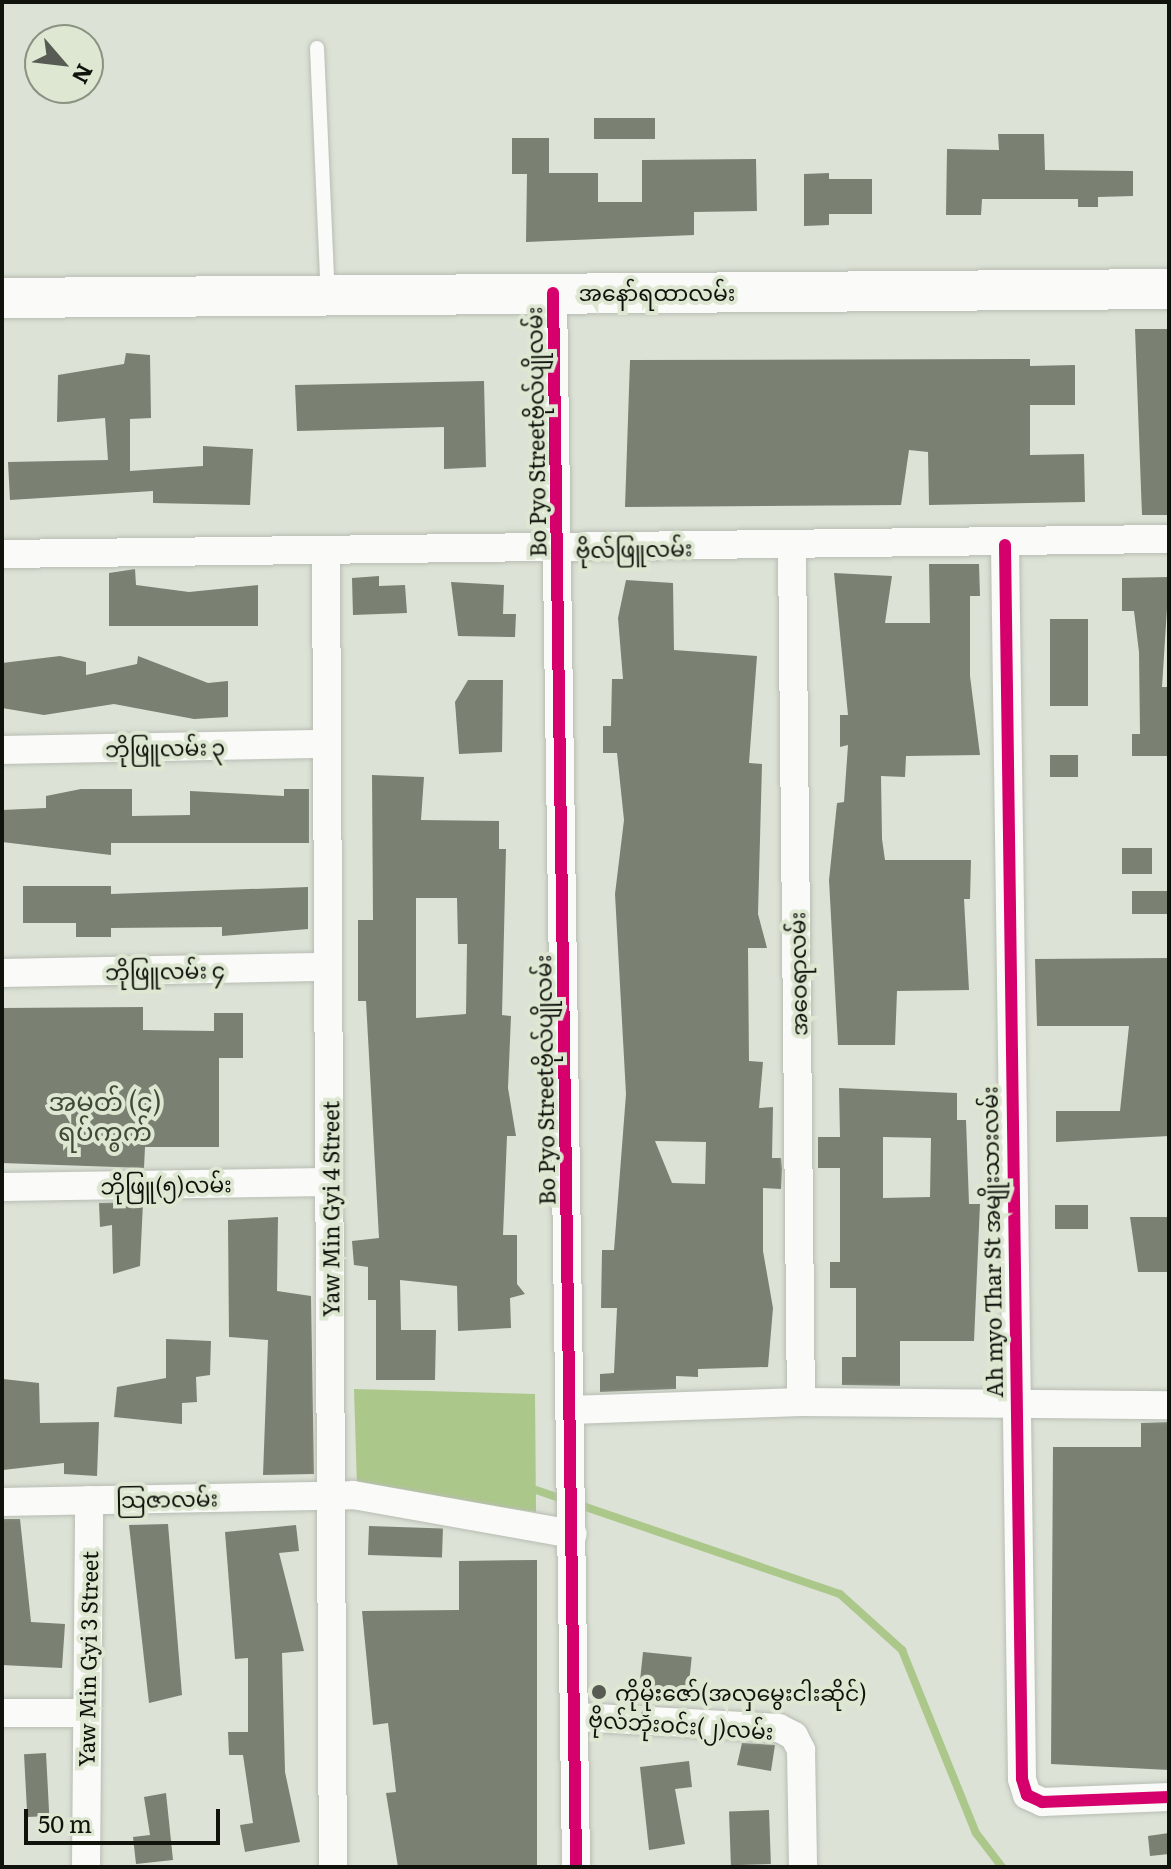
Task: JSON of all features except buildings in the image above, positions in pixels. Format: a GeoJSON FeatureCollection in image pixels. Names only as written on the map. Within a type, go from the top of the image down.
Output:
{"type":"FeatureCollection","features":[{"type":"Feature","properties":{"kind":"main road","name":"အနော်ရထာလမ်း"},"geometry":{"type":"LineString","coordinates":[[2,298],[1169,289]]}},
{"type":"Feature","properties":{"kind":"street","name":"Bo Pyo Streetဗိုလ်ပျိုလမ်း"},"geometry":{"type":"LineString","coordinates":[[553,293],[577,1717],[576,1867]]}},
{"type":"Feature","properties":{"kind":"street","name":"ဗိုလ်ဖြူလမ်း"},"geometry":{"type":"LineString","coordinates":[[2,554],[1005,545],[1169,539]]}},
{"type":"Feature","properties":{"kind":"street","name":"Ah myo Thar St အမျိုးသားလမ်း"},"geometry":{"type":"LineString","coordinates":[[1005,545],[1013,1405],[1027,1795],[1042,1802],[1169,1797]]}},
{"type":"Feature","properties":{"kind":"street","name":"အဝေရာလမ်း"},"geometry":{"type":"LineString","coordinates":[[792,547],[801,1402]]}},
{"type":"Feature","properties":{"kind":"street","name":"Yaw Min Gyi 4 Street"},"geometry":{"type":"LineString","coordinates":[[326,551],[333,1867]]}},
{"type":"Feature","properties":{"kind":"street","name":"ဘိုဖြူလမ်း ၃"},"geometry":{"type":"LineString","coordinates":[[2,750],[327,744]]}},
{"type":"Feature","properties":{"kind":"street","name":"ဘိုဖြူလမ်း ၄"},"geometry":{"type":"LineString","coordinates":[[2,973],[328,967]]}},
{"type":"Feature","properties":{"kind":"street","name":"ဘိုဖြူ(၅)လမ်း"},"geometry":{"type":"LineString","coordinates":[[2,1187],[329,1182]]}},
{"type":"Feature","properties":{"kind":"street"},"geometry":{"type":"LineString","coordinates":[[570,1410],[801,1402],[1169,1405]]}},
{"type":"Feature","properties":{"kind":"street","name":"သြဇာလမ်း"},"geometry":{"type":"LineString","coordinates":[[2,1502],[332,1495],[573,1534]]}},
{"type":"Feature","properties":{"kind":"street","name":"Yaw Min Gyi 3 Street"},"geometry":{"type":"LineString","coordinates":[[86,1867],[89,1500]]}},
{"type":"Feature","properties":{"kind":"street"},"geometry":{"type":"LineString","coordinates":[[2,1713],[86,1713]]}},
{"type":"Feature","properties":{"kind":"street","name":"ဗိုလ်ဘိုးဝင်း(၂)လမ်း"},"geometry":{"type":"LineString","coordinates":[[577,1717],[779,1728],[794,1736],[801,1750],[803,1867]]}},
{"type":"Feature","properties":{"kind":"lane"},"geometry":{"type":"LineString","coordinates":[[317,48],[328,295]]}},
{"type":"Feature","properties":{"kind":"shaded area"},"geometry":{"type":"Polygon","coordinates":[[[354,1389],[535,1394],[536,1512],[357,1487],[354,1389]]]}},
{"type":"Feature","properties":{"kind":"waterway"},"geometry":{"type":"LineString","coordinates":[[536,1490],[840,1594],[902,1650],[976,1833],[1002,1867]]}},
{"type":"Feature","properties":{"kind":"cycle path"},"geometry":{"type":"LineString","coordinates":[[553,293],[576,1867]]}},
{"type":"Feature","properties":{"kind":"cycle path"},"geometry":{"type":"LineString","coordinates":[[1005,545],[1022,1779],[1027,1795],[1042,1802],[1169,1797]]}},
{"type":"Feature","properties":{"kind":"place","name":"ကိုမိုးဇော်(အလှမွေးငါးဆိုင်)"},"geometry":{"type":"Point","coordinates":[599,1692]}},
{"type":"Feature","properties":{"kind":"district","name":"အမှတ် (၄) ရပ်ကွက်"},"geometry":{"type":"Point","coordinates":[105,1115]}}]}
